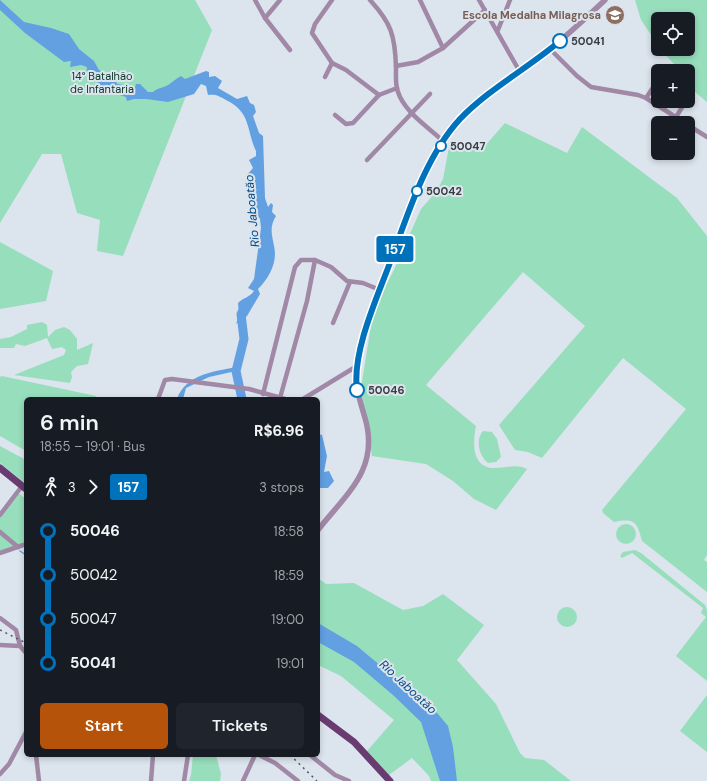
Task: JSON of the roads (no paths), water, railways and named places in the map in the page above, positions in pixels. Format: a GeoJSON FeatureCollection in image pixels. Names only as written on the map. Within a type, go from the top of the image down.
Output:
{"type":"FeatureCollection","features":[{"type":"Feature","properties":{"kind":"main road"},"geometry":{"type":"LineString","coordinates":[[0,468],[24,488]]}},
{"type":"Feature","properties":{"kind":"main road"},"geometry":{"type":"LineString","coordinates":[[320,716],[354,742],[390,781]]}},
{"type":"Feature","properties":{"kind":"street"},"geometry":{"type":"LineString","coordinates":[[255,0],[266,18],[290,50]]}},
{"type":"Feature","properties":{"kind":"street"},"geometry":{"type":"LineString","coordinates":[[266,18],[280,0]]}},
{"type":"Feature","properties":{"kind":"street"},"geometry":{"type":"LineString","coordinates":[[332,0],[315,24],[312,33],[332,63],[346,70],[379,95]]}},
{"type":"Feature","properties":{"kind":"street"},"geometry":{"type":"LineString","coordinates":[[370,0],[390,25],[396,66],[397,88],[401,98],[412,113],[443,141]]}},
{"type":"Feature","properties":{"kind":"street"},"geometry":{"type":"LineString","coordinates":[[420,0],[443,48]]}},
{"type":"Feature","properties":{"kind":"street"},"geometry":{"type":"LineString","coordinates":[[479,0],[498,30],[520,72]]}},
{"type":"Feature","properties":{"kind":"street"},"geometry":{"type":"LineString","coordinates":[[498,30],[510,0]]}},
{"type":"Feature","properties":{"kind":"street"},"geometry":{"type":"LineString","coordinates":[[320,528],[352,489],[362,474],[367,462],[369,439],[358,394],[357,366],[380,290],[417,191],[443,141],[460,119],[550,49],[605,0]]}},
{"type":"Feature","properties":{"kind":"street"},"geometry":{"type":"LineString","coordinates":[[396,66],[418,62],[443,48],[485,10]]}},
{"type":"Feature","properties":{"kind":"street"},"geometry":{"type":"LineString","coordinates":[[550,49],[577,76],[591,87],[638,95],[646,98],[674,116]]}},
{"type":"Feature","properties":{"kind":"street"},"geometry":{"type":"LineString","coordinates":[[324,77],[332,63]]}},
{"type":"Feature","properties":{"kind":"street"},"geometry":{"type":"LineString","coordinates":[[335,115],[346,124],[354,122],[379,95],[397,88]]}},
{"type":"Feature","properties":{"kind":"street"},"geometry":{"type":"LineString","coordinates":[[646,98],[651,90]]}},
{"type":"Feature","properties":{"kind":"street"},"geometry":{"type":"LineString","coordinates":[[367,160],[430,94]]}},
{"type":"Feature","properties":{"kind":"street"},"geometry":{"type":"LineString","coordinates":[[695,129],[707,137]]}},
{"type":"Feature","properties":{"kind":"street"},"geometry":{"type":"LineString","coordinates":[[264,394],[295,267],[301,260],[315,260],[331,267],[341,277],[350,282],[363,283],[380,290]]}},
{"type":"Feature","properties":{"kind":"street"},"geometry":{"type":"LineString","coordinates":[[282,397],[310,290],[315,260]]}},
{"type":"Feature","properties":{"kind":"street"},"geometry":{"type":"LineString","coordinates":[[333,323],[350,282]]}},
{"type":"Feature","properties":{"kind":"street"},"geometry":{"type":"LineString","coordinates":[[307,397],[357,366]]}},
{"type":"Feature","properties":{"kind":"street"},"geometry":{"type":"LineString","coordinates":[[159,397],[165,380],[181,380],[249,389],[278,397]]}},
{"type":"Feature","properties":{"kind":"street"},"geometry":{"type":"LineString","coordinates":[[0,515],[24,488]]}},
{"type":"Feature","properties":{"kind":"street"},"geometry":{"type":"LineString","coordinates":[[0,532],[18,547]]}},
{"type":"Feature","properties":{"kind":"street"},"geometry":{"type":"LineString","coordinates":[[0,553],[24,545]]}},
{"type":"Feature","properties":{"kind":"street"},"geometry":{"type":"LineString","coordinates":[[0,618],[16,630],[20,646],[24,651]]}},
{"type":"Feature","properties":{"kind":"street"},"geometry":{"type":"LineString","coordinates":[[0,645],[20,646]]}},
{"type":"Feature","properties":{"kind":"street"},"geometry":{"type":"LineString","coordinates":[[0,774],[9,764],[24,736]]}},
{"type":"Feature","properties":{"kind":"street"},"geometry":{"type":"LineString","coordinates":[[36,757],[39,781]]}},
{"type":"Feature","properties":{"kind":"street"},"geometry":{"type":"LineString","coordinates":[[151,781],[153,757]]}},
{"type":"Feature","properties":{"kind":"street"},"geometry":{"type":"LineString","coordinates":[[184,781],[188,757]]}},
{"type":"Feature","properties":{"kind":"street"},"geometry":{"type":"LineString","coordinates":[[244,781],[254,757]]}},
{"type":"Feature","properties":{"kind":"street"},"geometry":{"type":"LineString","coordinates":[[263,757],[275,763],[296,780]]}},
{"type":"Feature","properties":{"kind":"street"},"geometry":{"type":"LineString","coordinates":[[312,757],[332,773],[349,781]]}},
{"type":"Feature","properties":{"kind":"water"},"geometry":{"type":"Polygon","coordinates":[[[0,0],[24,22],[69,34],[79,49],[94,61],[99,70],[114,77],[117,84],[123,85],[126,88],[135,87],[136,84],[140,84],[148,92],[153,92],[168,85],[181,76],[185,79],[206,71],[209,72],[209,77],[215,76],[222,81],[218,88],[237,99],[247,96],[250,103],[254,105],[256,112],[253,116],[259,133],[263,136],[265,198],[268,207],[271,203],[273,205],[272,212],[276,216],[272,224],[275,252],[274,264],[266,280],[258,289],[260,294],[247,316],[236,324],[239,316],[238,303],[251,295],[254,291],[248,288],[254,279],[261,228],[260,219],[250,205],[251,192],[246,186],[247,175],[253,168],[249,160],[256,156],[256,151],[247,122],[240,110],[219,96],[208,95],[206,86],[201,84],[194,94],[168,102],[146,99],[134,99],[127,101],[126,97],[98,88],[97,75],[86,75],[87,67],[81,65],[70,67],[71,61],[64,62],[25,33],[0,10],[0,0]]]}},
{"type":"Feature","properties":{"kind":"water"},"geometry":{"type":"Polygon","coordinates":[[[236,367],[236,371],[209,377],[186,388],[184,397],[178,397],[187,384],[194,379],[210,373],[236,367]]]}},
{"type":"Feature","properties":{"kind":"water"},"geometry":{"type":"Polygon","coordinates":[[[320,434],[322,435],[327,456],[324,472],[329,471],[334,481],[328,488],[320,488],[320,434]]]}},
{"type":"Feature","properties":{"kind":"water","name":"Rio Jaboatão"},"geometry":{"type":"Polygon","coordinates":[[[320,624],[357,646],[438,714],[448,726],[453,747],[457,781],[440,781],[421,722],[393,695],[354,662],[320,643],[320,624]]]}},
{"type":"Feature","properties":{"kind":"waterway","name":"Rio Jaboatão"},"geometry":{"type":"LineString","coordinates":[[242,397],[236,371],[244,339],[241,314],[244,309]]}},
{"type":"Feature","properties":{"kind":"waterway"},"geometry":{"type":"LineString","coordinates":[[20,551],[24,554]]}},
{"type":"Feature","properties":{"kind":"railway"},"geometry":{"type":"LineString","coordinates":[[0,630],[24,642]]}},
{"type":"Feature","properties":{"kind":"railway"},"geometry":{"type":"LineString","coordinates":[[292,757],[317,781]]}},
{"type":"Feature","properties":{"kind":"place","name":"Escola Medalha Milagrosa"},"geometry":{"type":"Point","coordinates":[615,15]}},
{"type":"Feature","properties":{"kind":"place","name":"50041"},"geometry":{"type":"Point","coordinates":[560,41]}},
{"type":"Feature","properties":{"kind":"place","name":"50047"},"geometry":{"type":"Point","coordinates":[441,146]}},
{"type":"Feature","properties":{"kind":"place","name":"50042"},"geometry":{"type":"Point","coordinates":[417,191]}},
{"type":"Feature","properties":{"kind":"place","name":"50046"},"geometry":{"type":"Point","coordinates":[357,390]}},
{"type":"Feature","properties":{"kind":"park label","name":"14° Batalhão de Infantaria"},"geometry":{"type":"Point","coordinates":[102,82]}}]}
